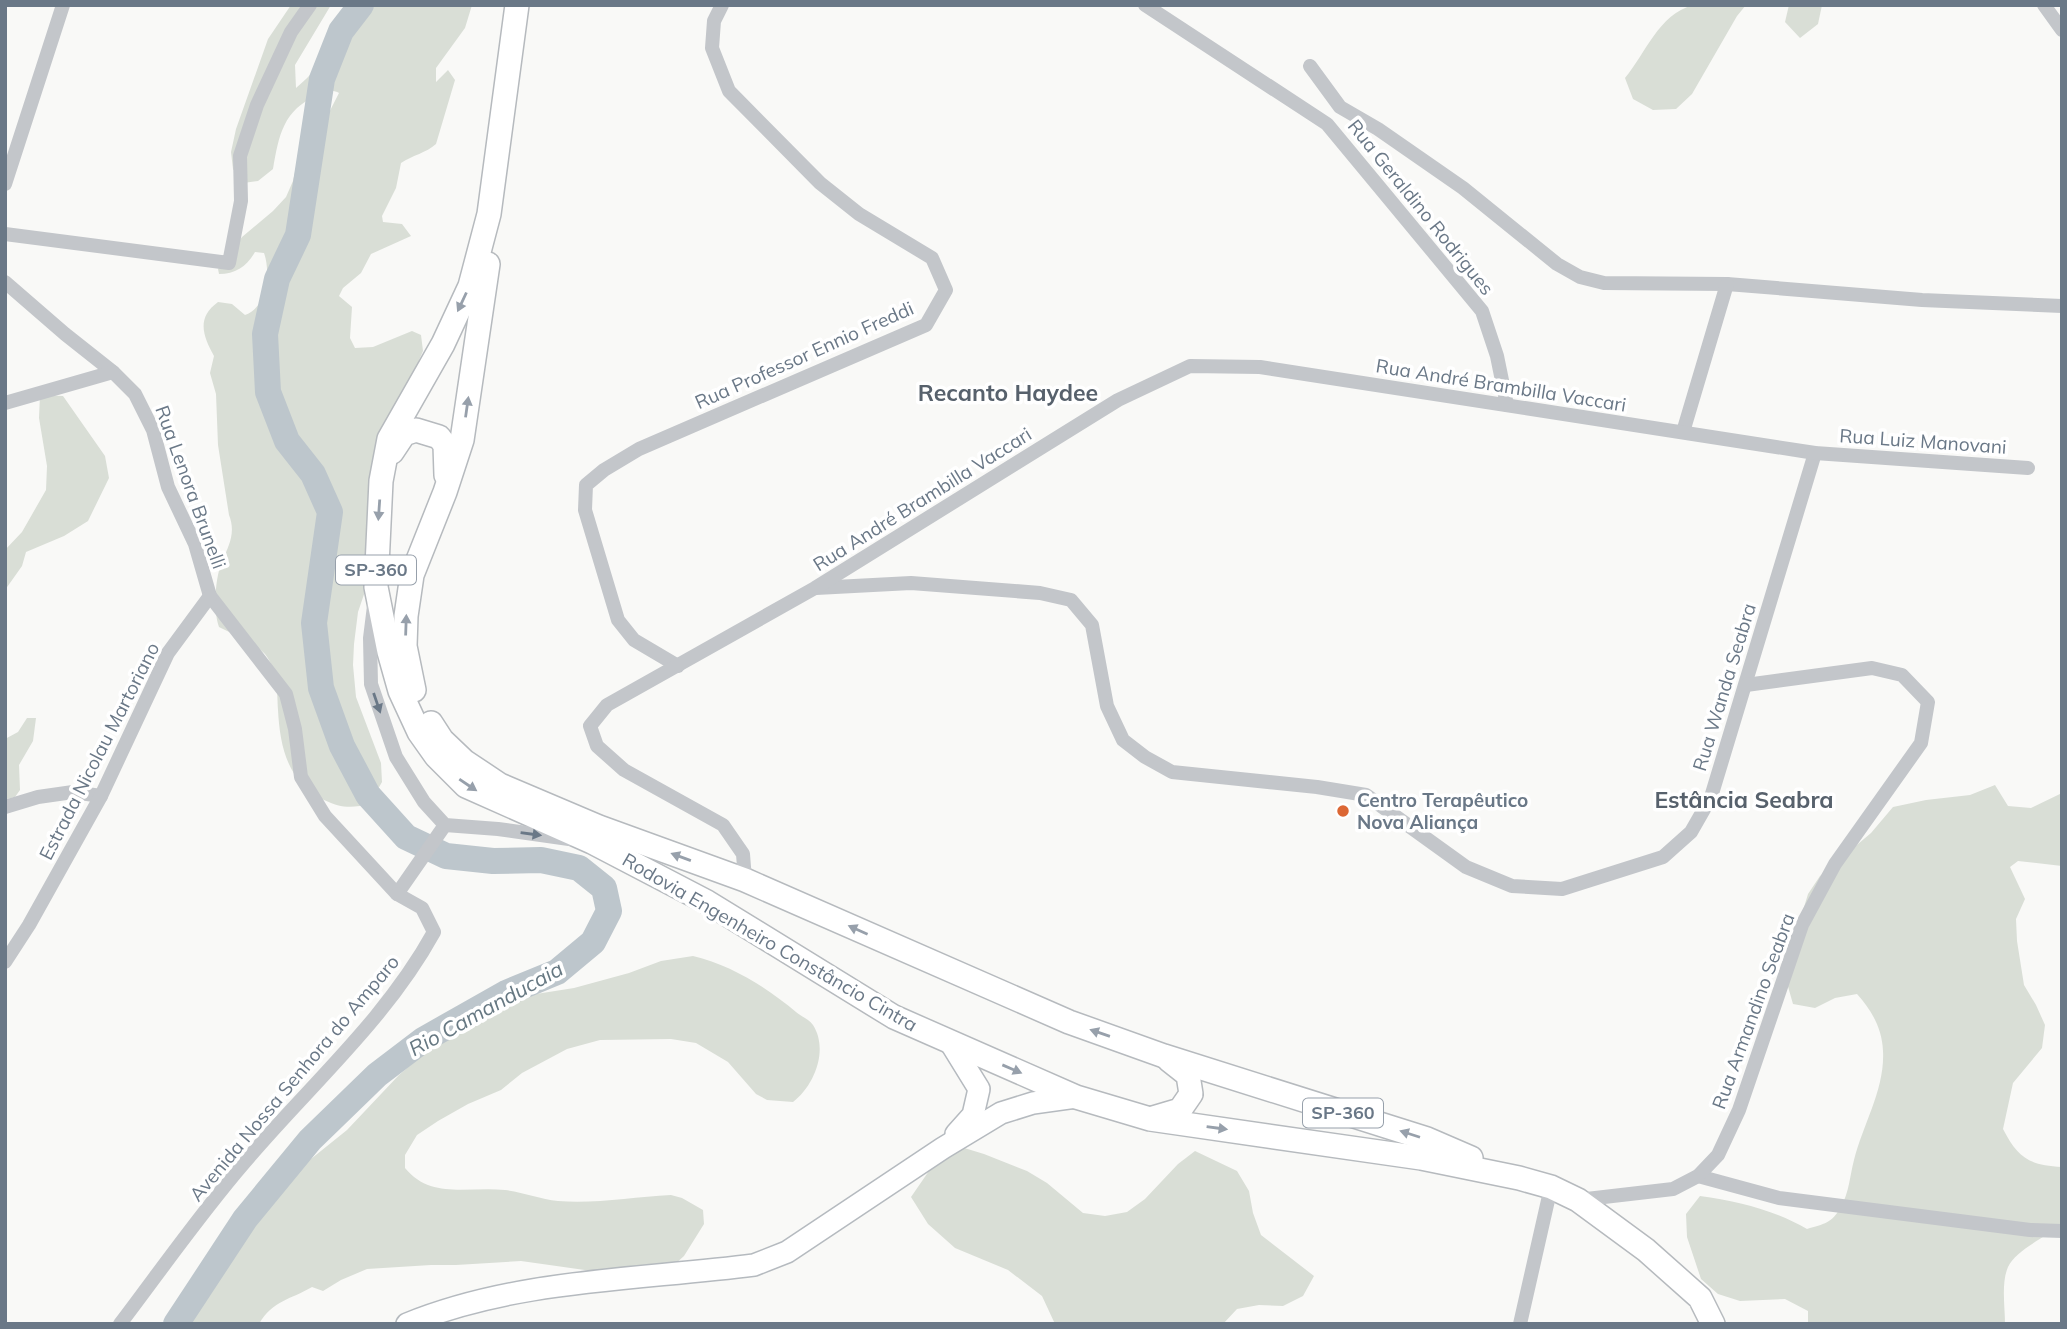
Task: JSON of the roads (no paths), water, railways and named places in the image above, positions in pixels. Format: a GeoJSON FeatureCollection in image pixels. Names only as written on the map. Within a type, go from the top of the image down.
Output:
{"type":"FeatureCollection","features":[{"type":"Feature","properties":{"kind":"main road","name":"Rodovia Engenheiro Constâncio Cintra"},"geometry":{"type":"LineString","coordinates":[[517,5],[489,214],[470,286],[443,344],[389,439],[381,481],[376,587],[400,691],[419,732],[436,756],[466,786],[592,842],[707,902],[894,1017],[1076,1097],[1150,1119],[1421,1158],[1551,1187],[1578,1200],[1646,1250],[1700,1298],[1713,1324]]}},
{"type":"Feature","properties":{"kind":"main road","name":"Rodovia Engenheiro Constâncio Cintra"},"geometry":{"type":"LineString","coordinates":[[489,214],[489,258],[463,440],[412,575],[406,616],[405,646],[414,692],[421,709],[442,740],[464,761],[500,785],[598,827],[745,880],[1069,1023],[1164,1056],[1427,1139],[1519,1178]]}},
{"type":"Feature","properties":{"kind":"main road"},"geometry":{"type":"LineString","coordinates":[[381,481],[394,448],[404,434],[416,430],[425,431],[439,437],[445,445],[445,492]]}},
{"type":"Feature","properties":{"kind":"main road"},"geometry":{"type":"LineString","coordinates":[[943,1148],[973,1115],[979,1089],[950,1042]]}},
{"type":"Feature","properties":{"kind":"main road"},"geometry":{"type":"LineString","coordinates":[[1150,1119],[1180,1110],[1191,1094],[1188,1075],[1164,1056]]}},
{"type":"Feature","properties":{"kind":"main road"},"geometry":{"type":"LineString","coordinates":[[407,1324],[437,1311],[522,1290],[754,1265],[787,1252],[943,1148],[1001,1113],[1033,1103],[1076,1097]]}},
{"type":"Feature","properties":{"kind":"street"},"geometry":{"type":"LineString","coordinates":[[5,184],[62,5]]}},
{"type":"Feature","properties":{"kind":"street"},"geometry":{"type":"LineString","coordinates":[[5,234],[229,263],[241,201],[240,156],[257,105],[291,32],[310,5]]}},
{"type":"Feature","properties":{"kind":"street","name":"Rua Professor Ennio Freddi"},"geometry":{"type":"LineString","coordinates":[[678,666],[634,640],[618,620],[585,510],[586,485],[604,470],[639,449],[926,326],[946,290],[932,258],[859,214],[820,183],[729,91],[712,48],[714,21],[722,5]]}},
{"type":"Feature","properties":{"kind":"street","name":"Rua Geraldino Rodrigues"},"geometry":{"type":"LineString","coordinates":[[1145,5],[1327,124],[1482,311],[1497,356],[1507,405]]}},
{"type":"Feature","properties":{"kind":"street"},"geometry":{"type":"LineString","coordinates":[[2043,5],[2062,30]]}},
{"type":"Feature","properties":{"kind":"street"},"geometry":{"type":"LineString","coordinates":[[1310,66],[1340,107],[1378,129],[1463,188],[1557,264],[1580,277],[1604,283],[1727,284],[1922,300],[2061,303]]}},
{"type":"Feature","properties":{"kind":"street","name":"Rua Lenora Brunelli"},"geometry":{"type":"LineString","coordinates":[[5,282],[114,373],[135,394],[153,430],[168,487],[195,544],[210,596],[286,694],[295,729],[301,777],[325,816],[397,894]]}},
{"type":"Feature","properties":{"kind":"street"},"geometry":{"type":"LineString","coordinates":[[1682,432],[1727,284]]}},
{"type":"Feature","properties":{"kind":"street","name":"Rua André Brambilla Vaccari"},"geometry":{"type":"LineString","coordinates":[[745,880],[743,854],[723,825],[624,770],[597,746],[590,726],[607,705],[815,588],[1118,400],[1190,366],[1260,367],[1815,453]]}},
{"type":"Feature","properties":{"kind":"street"},"geometry":{"type":"LineString","coordinates":[[5,403],[114,373]]}},
{"type":"Feature","properties":{"kind":"street","name":"Rua Wanda Seabra"},"geometry":{"type":"LineString","coordinates":[[815,588],[911,583],[1040,593],[1071,600],[1092,625],[1107,706],[1122,740],[1145,757],[1172,772],[1317,787],[1366,795],[1466,867],[1512,886],[1562,889],[1663,857],[1691,832],[1711,797],[1815,453]]}},
{"type":"Feature","properties":{"kind":"street","name":"Rua Luiz Manovani"},"geometry":{"type":"LineString","coordinates":[[1815,453],[2028,468]]}},
{"type":"Feature","properties":{"kind":"street"},"geometry":{"type":"LineString","coordinates":[[376,587],[370,638],[371,684],[396,757],[424,802],[445,825],[498,829],[592,842]]}},
{"type":"Feature","properties":{"kind":"street","name":"Estrada Nicolau Martoriano"},"geometry":{"type":"LineString","coordinates":[[5,962],[29,925],[101,796],[168,653],[210,596]]}},
{"type":"Feature","properties":{"kind":"street","name":"Rua Armandino Seabra"},"geometry":{"type":"LineString","coordinates":[[1578,1200],[1673,1189],[1698,1176],[1718,1155],[1739,1110],[1802,925],[1835,864],[1922,743],[1928,702],[1902,675],[1872,668],[1746,685]]}},
{"type":"Feature","properties":{"kind":"street"},"geometry":{"type":"LineString","coordinates":[[5,807],[38,797],[73,792],[101,796]]}},
{"type":"Feature","properties":{"kind":"street"},"geometry":{"type":"LineString","coordinates":[[397,894],[445,825]]}},
{"type":"Feature","properties":{"kind":"street","name":"Avenida Nossa Senhora do Amparo"},"geometry":{"type":"LineString","coordinates":[[120,1324],[243,1163],[370,1025],[415,966],[434,932],[422,908],[397,894]]}},
{"type":"Feature","properties":{"kind":"street"},"geometry":{"type":"LineString","coordinates":[[1698,1176],[1779,1198],[2030,1230],[2062,1231]]}},
{"type":"Feature","properties":{"kind":"street"},"geometry":{"type":"LineString","coordinates":[[1520,1324],[1551,1187]]}},
{"type":"Feature","properties":{"kind":"waterway","name":"Rio Camanducaia"},"geometry":{"type":"LineString","coordinates":[[176,1324],[245,1219],[310,1140],[377,1075],[423,1040],[506,993],[557,972],[593,942],[609,911],[604,888],[579,868],[541,860],[493,861],[446,856],[406,837],[368,795],[342,746],[321,688],[314,623],[330,512],[313,474],[287,441],[268,392],[265,334],[277,279],[298,235],[322,79],[341,31],[361,5]]}},
{"type":"Feature","properties":{"kind":"place","name":"Centro Terapêutico Nova Aliança"},"geometry":{"type":"Point","coordinates":[1343,811]}},
{"type":"Feature","properties":{"kind":"district","name":"Recanto Haydee"},"geometry":{"type":"Point","coordinates":[1008,393]}},
{"type":"Feature","properties":{"kind":"district","name":"Estância Seabra"},"geometry":{"type":"Point","coordinates":[1744,800]}}]}
